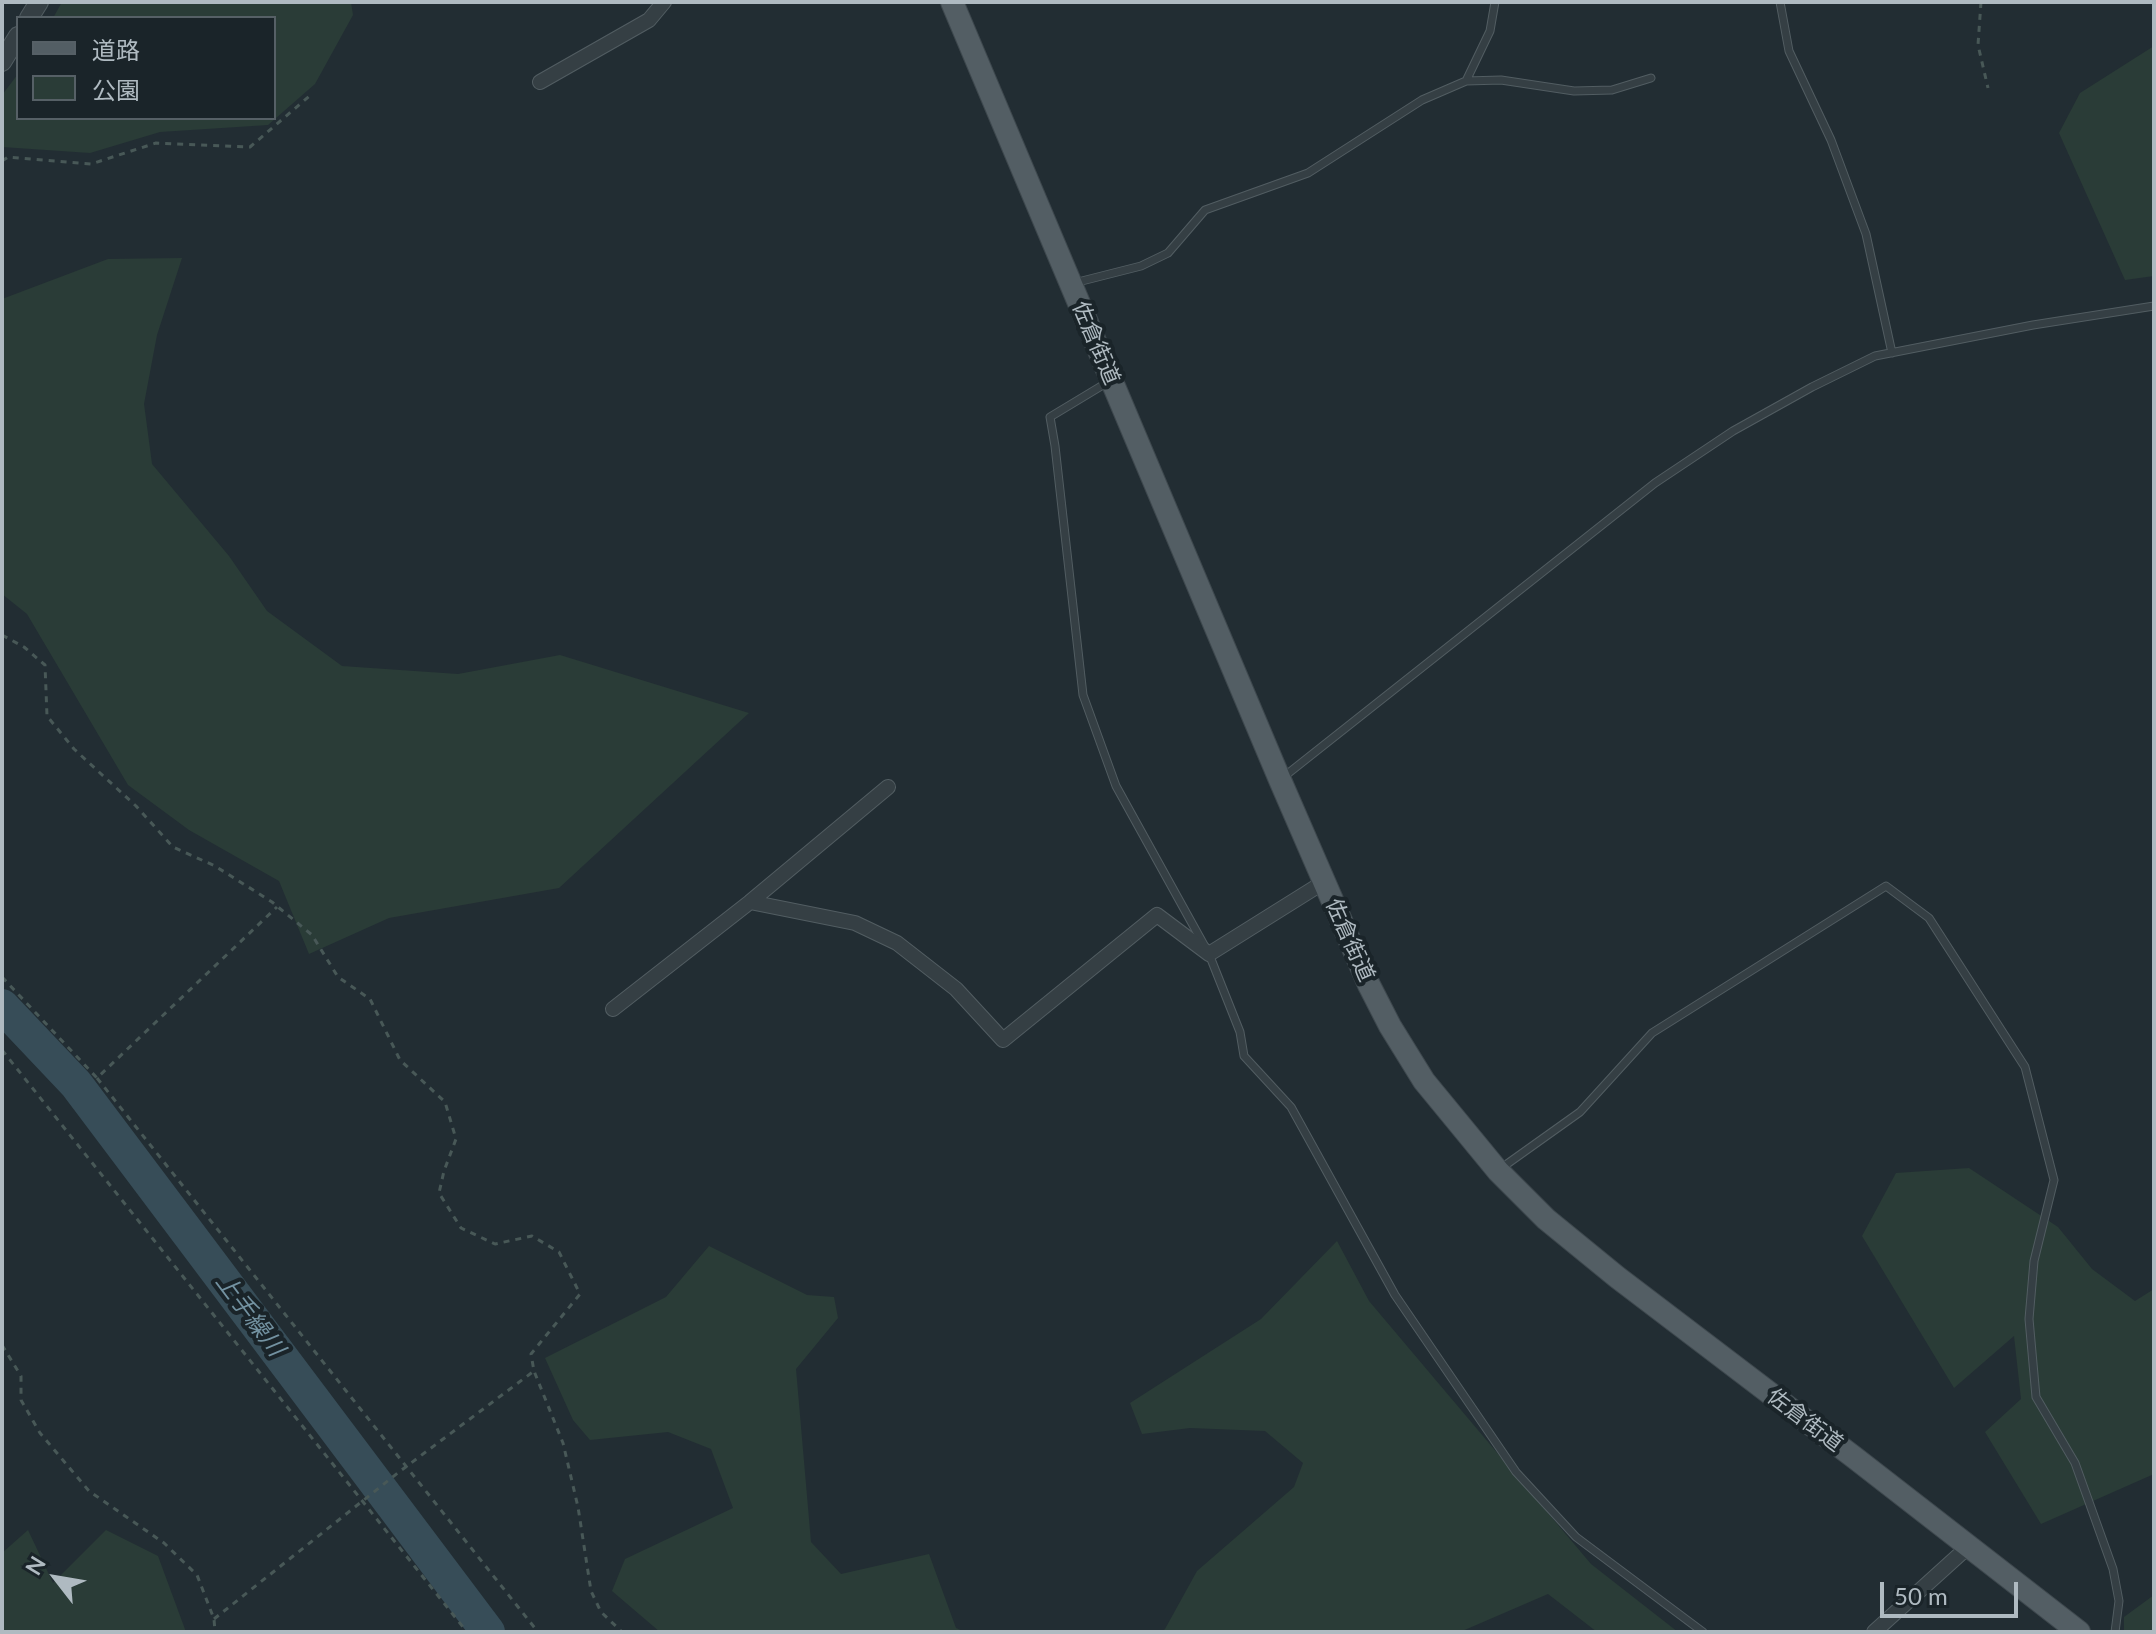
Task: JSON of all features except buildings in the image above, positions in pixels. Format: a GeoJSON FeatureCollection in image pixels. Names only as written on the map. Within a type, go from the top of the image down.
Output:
{"type":"FeatureCollection","features":[{"type":"Feature","properties":{"kind":"main road","name":"佐倉街道"},"geometry":{"type":"LineString","coordinates":[[952,2],[1369,985],[1424,1081],[1498,1171],[1546,1219],[2079,1632]]}},
{"type":"Feature","properties":{"kind":"street"},"geometry":{"type":"LineString","coordinates":[[540,82],[649,20],[664,2]]}},
{"type":"Feature","properties":{"kind":"street"},"geometry":{"type":"LineString","coordinates":[[2,62],[16,39]]}},
{"type":"Feature","properties":{"kind":"street"},"geometry":{"type":"LineString","coordinates":[[613,1009],[750,902],[888,787]]}},
{"type":"Feature","properties":{"kind":"street"},"geometry":{"type":"LineString","coordinates":[[750,902],[855,923],[897,943],[956,989],[1003,1040],[1157,915],[1209,954],[1324,882]]}},
{"type":"Feature","properties":{"kind":"street"},"geometry":{"type":"LineString","coordinates":[[1874,1632],[1969,1546]]}},
{"type":"Feature","properties":{"kind":"lane"},"geometry":{"type":"LineString","coordinates":[[1466,81],[1490,31],[1495,2]]}},
{"type":"Feature","properties":{"kind":"lane"},"geometry":{"type":"LineString","coordinates":[[1780,2],[1789,51],[1831,140],[1866,234],[1892,353]]}},
{"type":"Feature","properties":{"kind":"lane"},"geometry":{"type":"LineString","coordinates":[[1071,284],[1141,266],[1168,253],[1205,210],[1308,173],[1422,100],[1466,81],[1501,80],[1574,91],[1612,90],[1651,78]]}},
{"type":"Feature","properties":{"kind":"lane"},"geometry":{"type":"LineString","coordinates":[[1280,780],[1655,483],[1733,431],[1812,387],[1875,356],[2033,325],[2154,306]]}},
{"type":"Feature","properties":{"kind":"lane"},"geometry":{"type":"LineString","coordinates":[[1112,380],[1050,417],[1083,695],[1116,786],[1209,954],[1240,1032],[1244,1056],[1291,1107],[1395,1295],[1516,1472],[1576,1537],[1703,1632]]}},
{"type":"Feature","properties":{"kind":"lane"},"geometry":{"type":"LineString","coordinates":[[1498,1171],[1580,1112],[1652,1033],[1886,886],[1929,918],[2025,1067],[2054,1180],[2034,1261],[2029,1319],[2036,1397],[2075,1463],[2113,1569],[2119,1601],[2115,1632]]}},
{"type":"Feature","properties":{"kind":"path"},"geometry":{"type":"LineString","coordinates":[[1981,2],[1978,45],[1988,88]]}},
{"type":"Feature","properties":{"kind":"path"},"geometry":{"type":"LineString","coordinates":[[2,161],[8,157],[91,164],[156,143],[250,147],[313,93]]}},
{"type":"Feature","properties":{"kind":"path"},"geometry":{"type":"LineString","coordinates":[[2,635],[24,647],[45,665],[47,716],[74,749],[136,806],[173,847],[215,866],[277,907],[312,935],[338,977],[370,999],[400,1060],[445,1102],[456,1139],[439,1193],[461,1228],[495,1244],[532,1236],[559,1252],[580,1294],[531,1354],[534,1371],[563,1443],[578,1507],[591,1591],[601,1612],[622,1632]]}},
{"type":"Feature","properties":{"kind":"path"},"geometry":{"type":"LineString","coordinates":[[97,1078],[277,907]]}},
{"type":"Feature","properties":{"kind":"path"},"geometry":{"type":"LineString","coordinates":[[2,977],[97,1078],[538,1632]]}},
{"type":"Feature","properties":{"kind":"path"},"geometry":{"type":"LineString","coordinates":[[2,1050],[467,1632]]}},
{"type":"Feature","properties":{"kind":"path"},"geometry":{"type":"LineString","coordinates":[[2,1345],[21,1376],[21,1400],[40,1433],[89,1491],[164,1543],[197,1575],[214,1619],[215,1632]]}},
{"type":"Feature","properties":{"kind":"path"},"geometry":{"type":"LineString","coordinates":[[214,1619],[405,1467],[534,1371]]}},
{"type":"Feature","properties":{"kind":"green space"},"geometry":{"type":"Polygon","coordinates":[[[62,2],[351,2],[353,15],[315,84],[276,118],[276,16],[54,16],[62,2]]]}},
{"type":"Feature","properties":{"kind":"green space"},"geometry":{"type":"Polygon","coordinates":[[[2154,46],[2154,276],[2125,280],[2059,133],[2080,93],[2154,46]]]}},
{"type":"Feature","properties":{"kind":"green space"},"geometry":{"type":"Polygon","coordinates":[[[16,77],[16,120],[274,120],[268,125],[160,132],[90,153],[2,147],[2,95],[16,77]]]}},
{"type":"Feature","properties":{"kind":"green space"},"geometry":{"type":"Polygon","coordinates":[[[182,258],[157,335],[144,404],[152,464],[229,556],[267,611],[342,666],[458,674],[560,655],[749,713],[559,888],[389,918],[309,954],[279,881],[189,830],[128,785],[27,614],[2,594],[2,299],[108,259],[182,258]]]}},
{"type":"Feature","properties":{"kind":"green space"},"geometry":{"type":"Polygon","coordinates":[[[1969,1168],[2058,1227],[2092,1269],[2135,1301],[2154,1289],[2154,1474],[2041,1524],[1985,1432],[2021,1399],[2014,1336],[1954,1388],[1862,1236],[1896,1173],[1969,1168]]]}},
{"type":"Feature","properties":{"kind":"green space"},"geometry":{"type":"Polygon","coordinates":[[[1337,1241],[1369,1301],[1591,1564],[1678,1632],[1597,1632],[1548,1594],[1460,1632],[1162,1632],[1197,1571],[1294,1487],[1303,1463],[1265,1431],[1190,1428],[1142,1434],[1130,1403],[1261,1319],[1337,1241]]]}},
{"type":"Feature","properties":{"kind":"green space"},"geometry":{"type":"Polygon","coordinates":[[[709,1246],[807,1295],[834,1297],[838,1318],[796,1369],[811,1542],[841,1574],[929,1554],[956,1628],[965,1632],[660,1632],[612,1591],[625,1559],[733,1508],[711,1449],[668,1432],[590,1440],[573,1420],[545,1358],[666,1297],[709,1246]]]}},
{"type":"Feature","properties":{"kind":"green space"},"geometry":{"type":"Polygon","coordinates":[[[28,1530],[53,1583],[106,1530],[158,1556],[186,1632],[2,1632],[2,1553],[28,1530]]]}},
{"type":"Feature","properties":{"kind":"green space"},"geometry":{"type":"Polygon","coordinates":[[[2154,1595],[2154,1632],[2124,1632],[2124,1617],[2154,1595]]]}},
{"type":"Feature","properties":{"kind":"waterway","name":"上手繰川"},"geometry":{"type":"LineString","coordinates":[[2,1006],[76,1084],[488,1632]]}}]}
